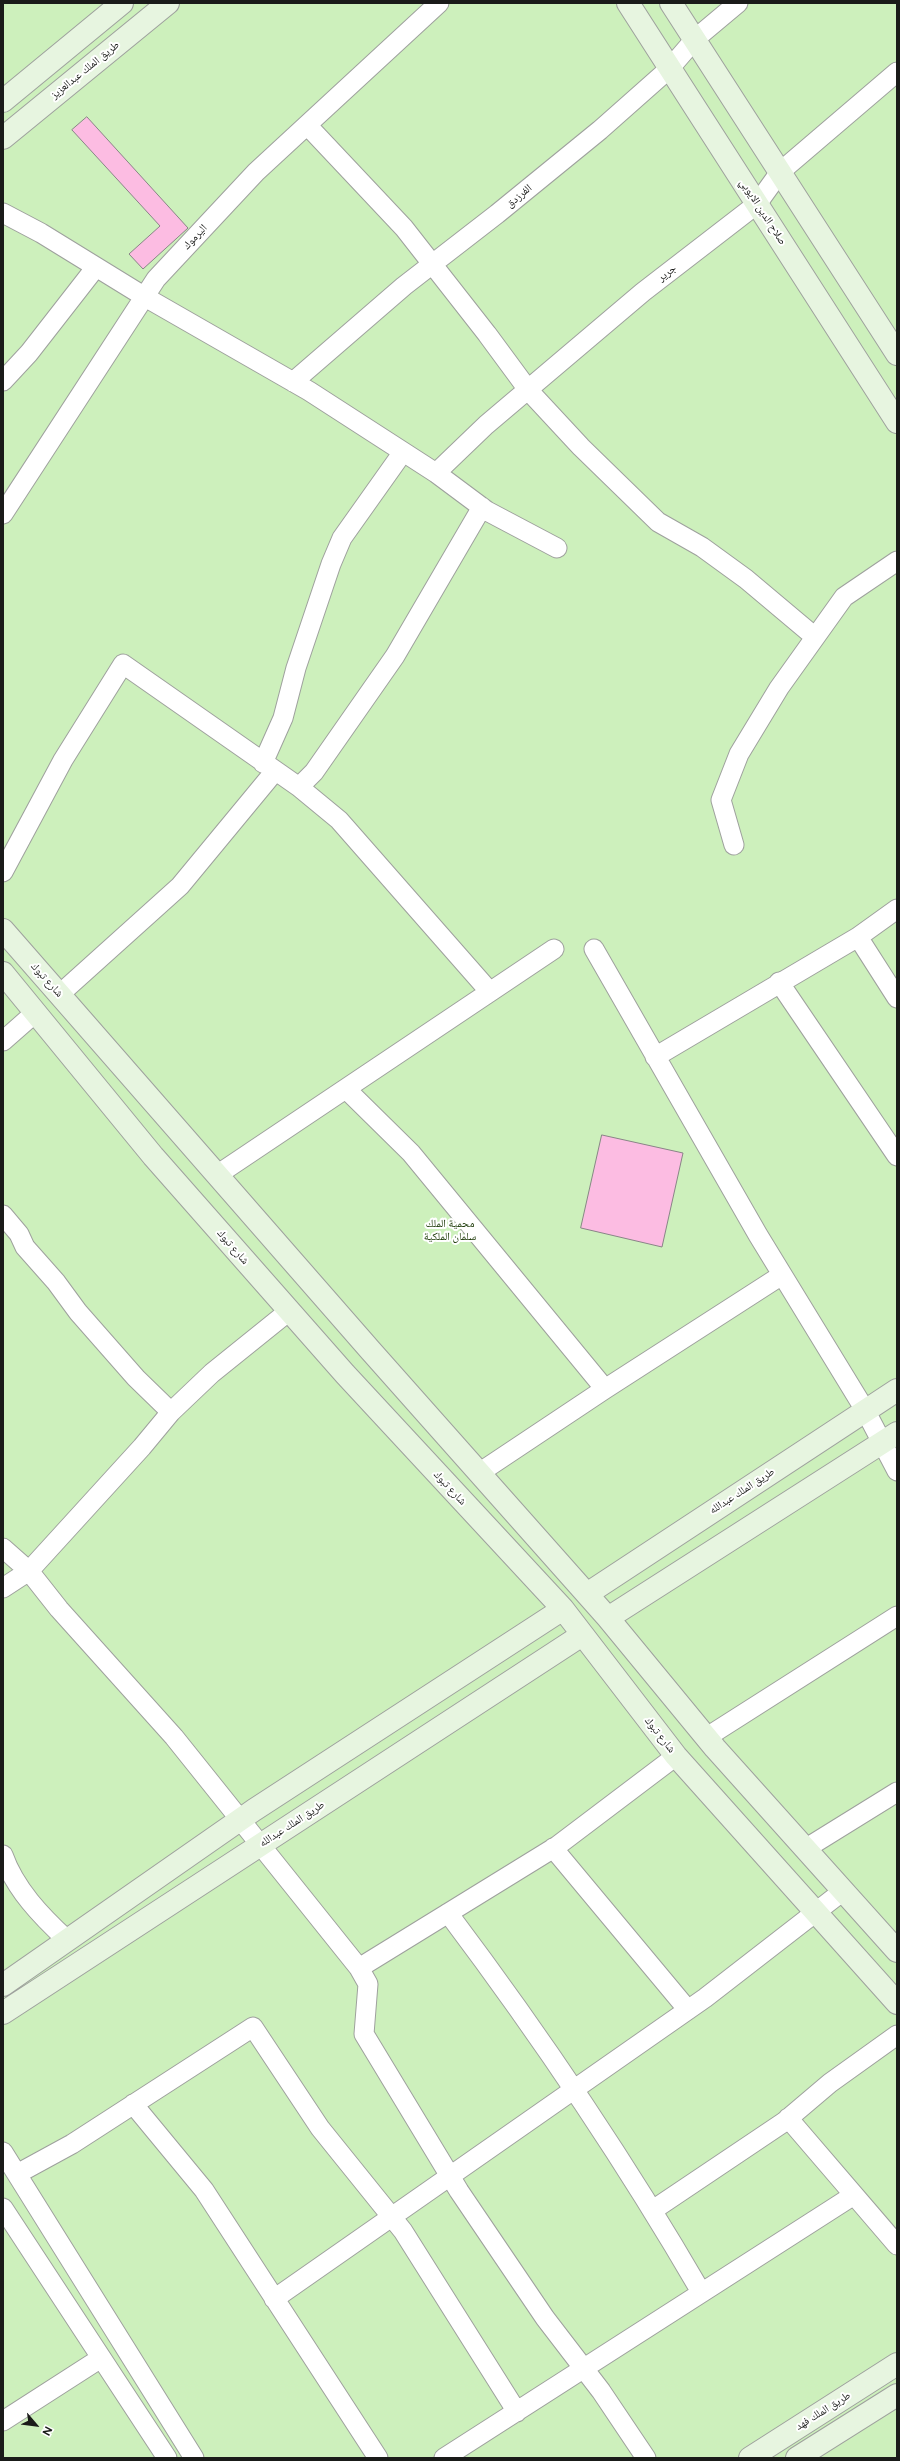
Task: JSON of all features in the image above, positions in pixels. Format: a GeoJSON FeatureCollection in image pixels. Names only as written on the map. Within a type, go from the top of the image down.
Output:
{"type":"FeatureCollection","features":[{"type":"Feature","properties":{"kind":"main road"},"geometry":{"type":"LineString","coordinates":[[3,100],[122,3]]}},
{"type":"Feature","properties":{"kind":"main road","name":"طريق الملك عبدالعزيز"},"geometry":{"type":"LineString","coordinates":[[3,138],[168,3]]}},
{"type":"Feature","properties":{"kind":"main road","name":"صلاح الدين الايوبي"},"geometry":{"type":"LineString","coordinates":[[628,3],[897,422]]}},
{"type":"Feature","properties":{"kind":"main road"},"geometry":{"type":"LineString","coordinates":[[672,3],[897,354]]}},
{"type":"Feature","properties":{"kind":"main road","name":"شارع تبوك"},"geometry":{"type":"LineString","coordinates":[[3,930],[608,1618],[707,1737],[805,1849],[897,1951]]}},
{"type":"Feature","properties":{"kind":"main road","name":"شارع تبوك"},"geometry":{"type":"LineString","coordinates":[[3,973],[153,1156],[350,1380],[563,1609],[676,1756],[897,2003]]}},
{"type":"Feature","properties":{"kind":"main road","name":"طريق الملك عبدالله"},"geometry":{"type":"LineString","coordinates":[[587,1594],[897,1390]]}},
{"type":"Feature","properties":{"kind":"main road"},"geometry":{"type":"LineString","coordinates":[[608,1618],[889,1438]]}},
{"type":"Feature","properties":{"kind":"main road"},"geometry":{"type":"LineString","coordinates":[[3,1985],[241,1818],[563,1609]]}},
{"type":"Feature","properties":{"kind":"main road","name":"طريق الملك عبدالله"},"geometry":{"type":"LineString","coordinates":[[3,2013],[582,1634]]}},
{"type":"Feature","properties":{"kind":"main road","name":"طريق الملك فهد"},"geometry":{"type":"LineString","coordinates":[[750,2458],[897,2364]]}},
{"type":"Feature","properties":{"kind":"main road"},"geometry":{"type":"LineString","coordinates":[[797,2458],[897,2395]]}},
{"type":"Feature","properties":{"kind":"street","name":"اليرموك"},"geometry":{"type":"LineString","coordinates":[[3,514],[156,279],[256,172],[439,3]]}},
{"type":"Feature","properties":{"kind":"street","name":"الفرزدق"},"geometry":{"type":"LineString","coordinates":[[293,382],[432,265],[528,190],[670,68],[695,39],[738,3]]}},
{"type":"Feature","properties":{"kind":"street","name":"جرير"},"geometry":{"type":"LineString","coordinates":[[436,474],[486,425],[529,391],[643,292],[757,204],[780,172],[897,72]]}},
{"type":"Feature","properties":{"kind":"street"},"geometry":{"type":"LineString","coordinates":[[306,125],[404,228],[529,391],[580,447],[658,522],[702,547],[746,579],[799,621],[815,637]]}},
{"type":"Feature","properties":{"kind":"street"},"geometry":{"type":"LineString","coordinates":[[3,213],[41,233],[145,297],[293,382],[436,474],[482,507],[557,548]]}},
{"type":"Feature","properties":{"kind":"street"},"geometry":{"type":"LineString","coordinates":[[3,381],[29,352],[96,267]]}},
{"type":"Feature","properties":{"kind":"street"},"geometry":{"type":"LineString","coordinates":[[60,994],[180,886],[269,767],[296,668],[331,564],[342,538],[402,452]]}},
{"type":"Feature","properties":{"kind":"street"},"geometry":{"type":"LineString","coordinates":[[299,787],[314,772],[395,656],[482,507]]}},
{"type":"Feature","properties":{"kind":"street"},"geometry":{"type":"LineString","coordinates":[[734,845],[721,800],[739,754],[779,688],[844,597],[897,561]]}},
{"type":"Feature","properties":{"kind":"street"},"geometry":{"type":"LineString","coordinates":[[3,872],[62,760],[123,664],[299,787],[339,820],[490,992]]}},
{"type":"Feature","properties":{"kind":"street"},"geometry":{"type":"LineString","coordinates":[[655,1057],[779,982],[858,937],[897,909]]}},
{"type":"Feature","properties":{"kind":"street"},"geometry":{"type":"LineString","coordinates":[[858,937],[897,998]]}},
{"type":"Feature","properties":{"kind":"street"},"geometry":{"type":"LineString","coordinates":[[217,1175],[554,949]]}},
{"type":"Feature","properties":{"kind":"street"},"geometry":{"type":"LineString","coordinates":[[594,950],[782,1275],[865,1410],[889,1438],[897,1471]]}},
{"type":"Feature","properties":{"kind":"street"},"geometry":{"type":"LineString","coordinates":[[779,982],[897,1156]]}},
{"type":"Feature","properties":{"kind":"street"},"geometry":{"type":"LineString","coordinates":[[3,1041],[36,1012]]}},
{"type":"Feature","properties":{"kind":"street"},"geometry":{"type":"LineString","coordinates":[[346,1089],[411,1153],[606,1389]]}},
{"type":"Feature","properties":{"kind":"street"},"geometry":{"type":"LineString","coordinates":[[6,1225],[56,1282],[78,1312],[136,1378],[171,1412]]}},
{"type":"Feature","properties":{"kind":"street"},"geometry":{"type":"LineString","coordinates":[[479,1473],[782,1275]]}},
{"type":"Feature","properties":{"kind":"street"},"geometry":{"type":"LineString","coordinates":[[3,1588],[29,1571],[171,1412],[212,1373],[289,1311]]}},
{"type":"Feature","properties":{"kind":"street"},"geometry":{"type":"LineString","coordinates":[[3,1548],[29,1571],[59,1609],[174,1737],[241,1818],[260,1845],[359,1968],[368,1984],[364,2034],[450,2177],[545,2318],[583,2368],[646,2458]]}},
{"type":"Feature","properties":{"kind":"street"},"geometry":{"type":"LineString","coordinates":[[707,1737],[897,1616]]}},
{"type":"Feature","properties":{"kind":"street"},"geometry":{"type":"LineString","coordinates":[[359,1968],[553,1848],[676,1756]]}},
{"type":"Feature","properties":{"kind":"street"},"geometry":{"type":"LineString","coordinates":[[805,1849],[897,1792]]}},
{"type":"Feature","properties":{"kind":"street"},"geometry":{"type":"LineString","coordinates":[[553,1848],[688,2010]]}},
{"type":"Feature","properties":{"kind":"street"},"geometry":{"type":"LineString","coordinates":[[3,1855],[17,1883],[38,1913],[67,1940]]}},
{"type":"Feature","properties":{"kind":"street"},"geometry":{"type":"LineString","coordinates":[[274,2299],[688,2010],[842,1891]]}},
{"type":"Feature","properties":{"kind":"street"},"geometry":{"type":"LineString","coordinates":[[448,1913],[489,1966],[653,2210],[701,2292]]}},
{"type":"Feature","properties":{"kind":"street"},"geometry":{"type":"LineString","coordinates":[[17,2174],[72,2144],[253,2027],[320,2128],[391,2217],[517,2412]]}},
{"type":"Feature","properties":{"kind":"street"},"geometry":{"type":"LineString","coordinates":[[653,2210],[788,2118],[830,2083],[897,2036]]}},
{"type":"Feature","properties":{"kind":"street"},"geometry":{"type":"LineString","coordinates":[[133,2104],[204,2190],[378,2458]]}},
{"type":"Feature","properties":{"kind":"street"},"geometry":{"type":"LineString","coordinates":[[788,2118],[897,2245]]}},
{"type":"Feature","properties":{"kind":"street"},"geometry":{"type":"LineString","coordinates":[[3,2152],[194,2458]]}},
{"type":"Feature","properties":{"kind":"street"},"geometry":{"type":"LineString","coordinates":[[444,2458],[854,2195]]}},
{"type":"Feature","properties":{"kind":"street"},"geometry":{"type":"LineString","coordinates":[[3,2208],[166,2458]]}},
{"type":"Feature","properties":{"kind":"street"},"geometry":{"type":"LineString","coordinates":[[3,2421],[101,2358]]}},
{"type":"Feature","properties":{"kind":"green space","name":"محمية الملك سلمان الملكية"},"geometry":{"type":"Polygon","coordinates":[[[3,3],[897,3],[897,2458],[3,2458],[3,3]]]}},
{"type":"Feature","properties":{"kind":"building"},"geometry":{"type":"Polygon","coordinates":[[[87,117],[188,228],[143,269],[129,254],[160,226],[72,130],[87,117]]]}},
{"type":"Feature","properties":{"kind":"building"},"geometry":{"type":"Polygon","coordinates":[[[602,1135],[683,1153],[662,1247],[581,1228],[602,1135]]]}}]}
